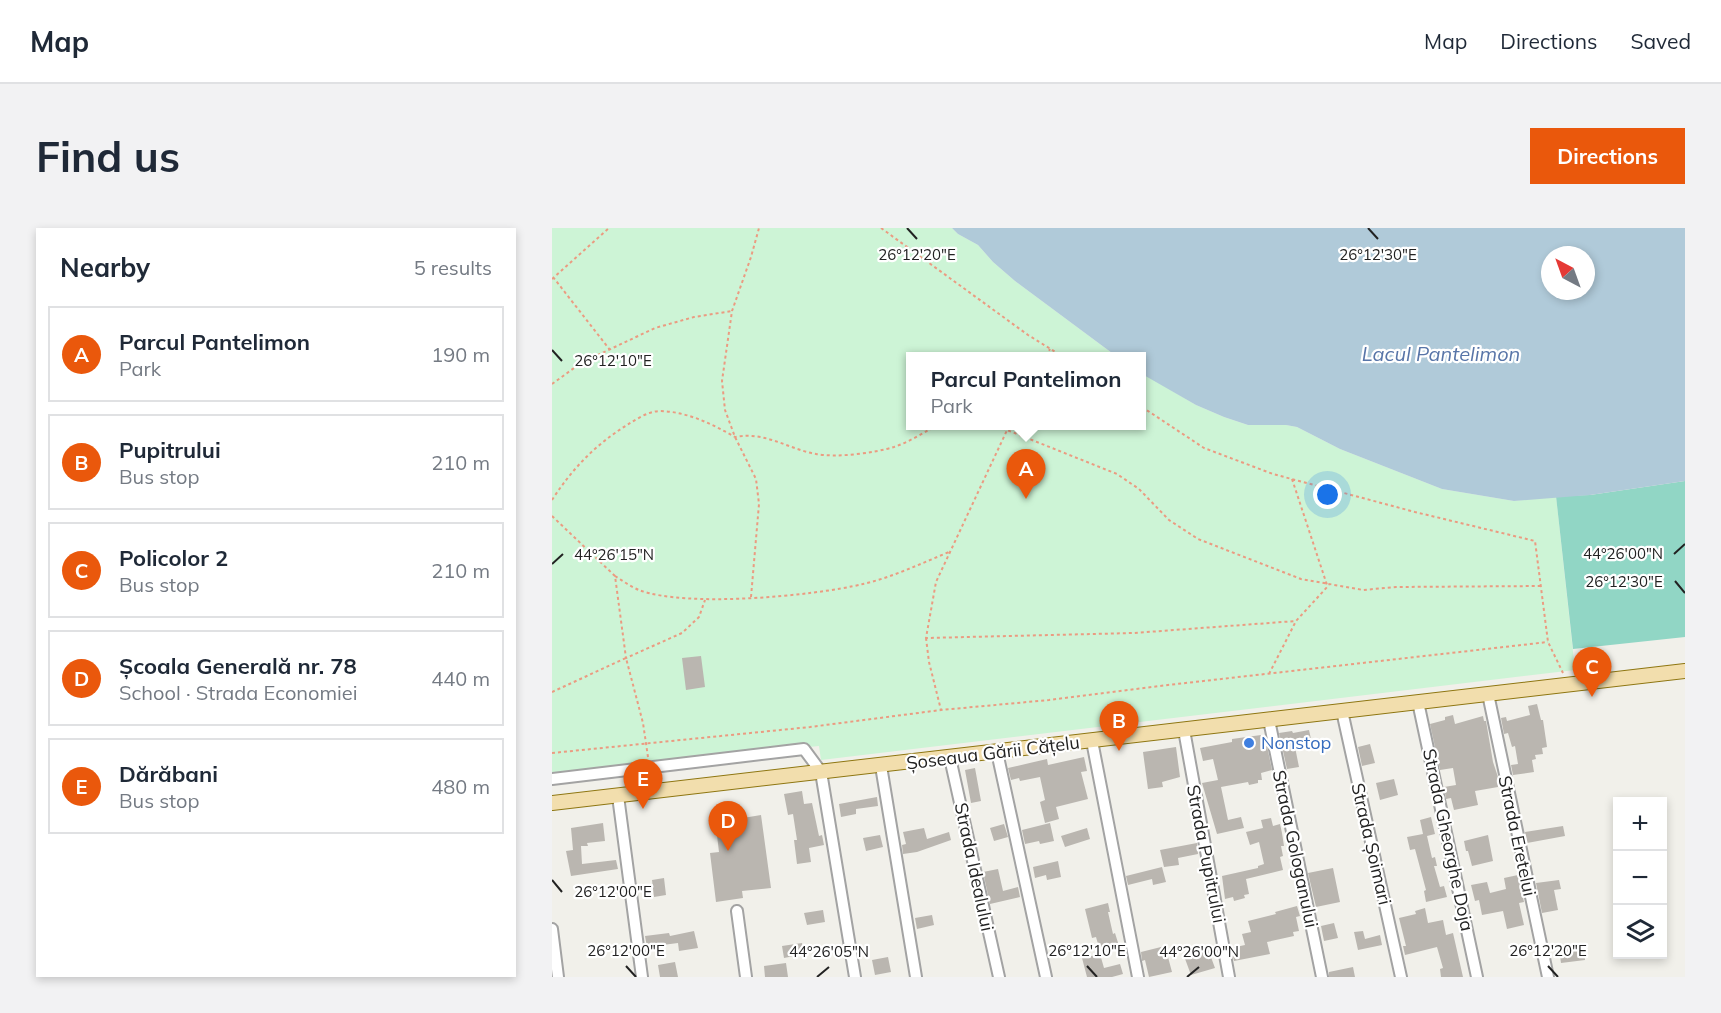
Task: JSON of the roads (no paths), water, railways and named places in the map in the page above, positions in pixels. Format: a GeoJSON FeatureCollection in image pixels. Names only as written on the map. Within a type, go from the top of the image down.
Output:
{"type":"FeatureCollection","features":[{"type":"Feature","properties":{"kind":"main road","name":"Șoseaua Gării Cățelu"},"geometry":{"type":"LineString","coordinates":[[552,803],[1685,671]]}},
{"type":"Feature","properties":{"kind":"street","name":"Strada Eretelui"},"geometry":{"type":"LineString","coordinates":[[1488,694],[1548,977]]}},
{"type":"Feature","properties":{"kind":"street","name":"Strada Gheorghe Doja"},"geometry":{"type":"LineString","coordinates":[[1418,702],[1477,977]]}},
{"type":"Feature","properties":{"kind":"street","name":"Strada Șoimari"},"geometry":{"type":"LineString","coordinates":[[1342,711],[1401,977]]}},
{"type":"Feature","properties":{"kind":"street","name":"Strada Gologanului"},"geometry":{"type":"LineString","coordinates":[[1269,720],[1322,977]]}},
{"type":"Feature","properties":{"kind":"street","name":"Strada Pupitrului"},"geometry":{"type":"LineString","coordinates":[[1184,730],[1229,977]]}},
{"type":"Feature","properties":{"kind":"street"},"geometry":{"type":"LineString","coordinates":[[1092,741],[1138,977]]}},
{"type":"Feature","properties":{"kind":"street"},"geometry":{"type":"LineString","coordinates":[[552,779],[804,749],[821,772],[855,977]]}},
{"type":"Feature","properties":{"kind":"street"},"geometry":{"type":"LineString","coordinates":[[997,752],[1046,977]]}},
{"type":"Feature","properties":{"kind":"street","name":"Strada Idealului"},"geometry":{"type":"LineString","coordinates":[[950,758],[999,977]]}},
{"type":"Feature","properties":{"kind":"street"},"geometry":{"type":"LineString","coordinates":[[881,766],[916,977]]}},
{"type":"Feature","properties":{"kind":"street"},"geometry":{"type":"LineString","coordinates":[[618,796],[642,977]]}},
{"type":"Feature","properties":{"kind":"street"},"geometry":{"type":"LineString","coordinates":[[737,911],[746,977]]}},
{"type":"Feature","properties":{"kind":"street"},"geometry":{"type":"LineString","coordinates":[[552,928],[558,977]]}},
{"type":"Feature","properties":{"kind":"water","name":"Lacul Pantelimon"},"geometry":{"type":"Polygon","coordinates":[[[952,228],[1685,228],[1685,481],[1590,495],[1514,501],[1442,489],[1340,449],[1297,427],[1248,425],[1196,405],[1146,376],[1146,352],[1111,352],[993,262],[978,245],[952,228]]]}},
{"type":"Feature","properties":{"kind":"place","name":"Parcul Pantelimon"},"geometry":{"type":"Point","coordinates":[1026,499]}},
{"type":"Feature","properties":{"kind":"place","name":"Policolor 2"},"geometry":{"type":"Point","coordinates":[1592,697]}},
{"type":"Feature","properties":{"kind":"place","name":"Nonstop"},"geometry":{"type":"Point","coordinates":[1249,743]}},
{"type":"Feature","properties":{"kind":"place","name":"Pupitrului"},"geometry":{"type":"Point","coordinates":[1119,751]}},
{"type":"Feature","properties":{"kind":"place","name":"Dărăbani"},"geometry":{"type":"Point","coordinates":[643,809]}},
{"type":"Feature","properties":{"kind":"place","name":"Școala Generală nr. 78"},"geometry":{"type":"Point","coordinates":[728,851]}}]}
